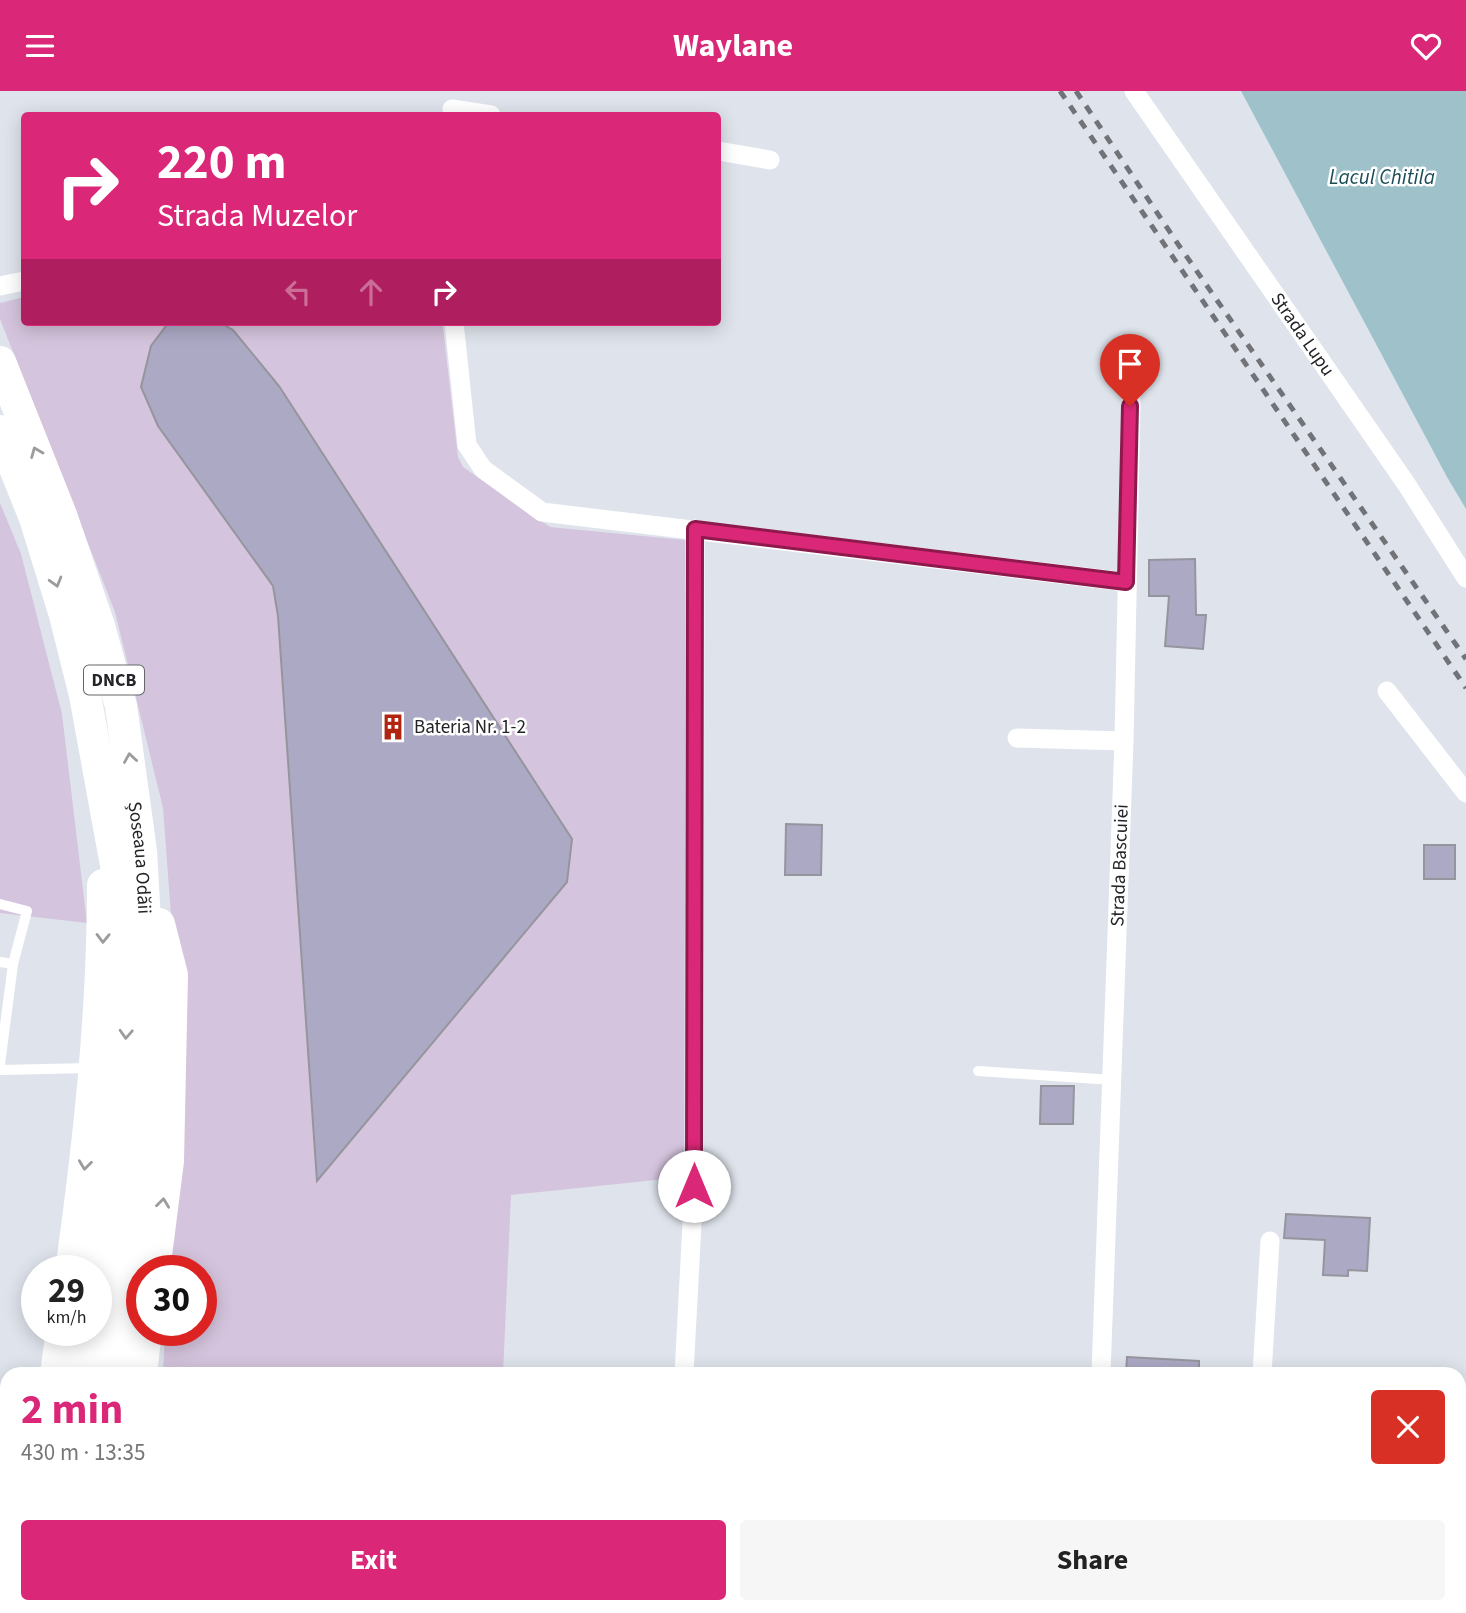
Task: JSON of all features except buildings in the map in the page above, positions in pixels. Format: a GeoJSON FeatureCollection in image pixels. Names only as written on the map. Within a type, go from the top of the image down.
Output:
{"type":"FeatureCollection","features":[{"type":"Feature","properties":{"kind":"main road","name":"Șoseaua Odăii"},"geometry":{"type":"LineString","coordinates":[[0,362],[61,515],[99,626],[121,706],[141,851],[151,1028],[143,1137],[112,1367]]}},
{"type":"Feature","properties":{"kind":"main road","name":"Șoseaua Odăii"},"geometry":{"type":"LineString","coordinates":[[0,431],[54,574],[85,695],[124,909],[128,1010],[120,1117],[101,1255]]}},
{"type":"Feature","properties":{"kind":"main road"},"geometry":{"type":"LineString","coordinates":[[73,1255],[95,1068],[103,943],[102,796]]}},
{"type":"Feature","properties":{"kind":"main road"},"geometry":{"type":"LineString","coordinates":[[141,851],[172,975],[168,1161],[156,1255]]}},
{"type":"Feature","properties":{"kind":"main road"},"geometry":{"type":"LineString","coordinates":[[57,1367],[60,1346]]}},
{"type":"Feature","properties":{"kind":"main road"},"geometry":{"type":"LineString","coordinates":[[85,1367],[88,1346]]}},
{"type":"Feature","properties":{"kind":"main road"},"geometry":{"type":"LineString","coordinates":[[142,1367],[144,1346]]}},
{"type":"Feature","properties":{"kind":"street","name":"Strada Lupu"},"geometry":{"type":"LineString","coordinates":[[1134,91],[1407,485],[1466,579]]}},
{"type":"Feature","properties":{"kind":"street"},"geometry":{"type":"LineString","coordinates":[[452,105],[479,112]]}},
{"type":"Feature","properties":{"kind":"street"},"geometry":{"type":"LineString","coordinates":[[721,152],[770,160]]}},
{"type":"Feature","properties":{"kind":"street"},"geometry":{"type":"LineString","coordinates":[[0,286],[21,282]]}},
{"type":"Feature","properties":{"kind":"street"},"geometry":{"type":"LineString","coordinates":[[453,326],[467,445],[483,469],[534,507],[554,515],[695,529],[1126,582]]}},
{"type":"Feature","properties":{"kind":"street","name":"Strada Bascuiei"},"geometry":{"type":"LineString","coordinates":[[1101,1367],[1124,741],[1132,356]]}},
{"type":"Feature","properties":{"kind":"street"},"geometry":{"type":"LineString","coordinates":[[684,1367],[694,1186],[695,529]]}},
{"type":"Feature","properties":{"kind":"street"},"geometry":{"type":"LineString","coordinates":[[1387,691],[1466,793]]}},
{"type":"Feature","properties":{"kind":"street"},"geometry":{"type":"LineString","coordinates":[[1017,738],[1124,741]]}},
{"type":"Feature","properties":{"kind":"street"},"geometry":{"type":"LineString","coordinates":[[1262,1367],[1270,1241]]}},
{"type":"Feature","properties":{"kind":"lane"},"geometry":{"type":"LineString","coordinates":[[0,905],[27,911],[13,964],[0,1064]]}},
{"type":"Feature","properties":{"kind":"lane"},"geometry":{"type":"LineString","coordinates":[[0,962],[13,964]]}},
{"type":"Feature","properties":{"kind":"lane"},"geometry":{"type":"LineString","coordinates":[[0,1070],[95,1068]]}},
{"type":"Feature","properties":{"kind":"lane"},"geometry":{"type":"LineString","coordinates":[[978,1071],[1113,1080]]}},
{"type":"Feature","properties":{"kind":"shaded area"},"geometry":{"type":"Polygon","coordinates":[[[21,298],[21,326],[442,326],[458,457],[463,467],[550,527],[695,541],[685,1177],[511,1195],[503,1367],[163,1367],[164,1346],[217,1346],[217,1255],[168,1255],[175,969],[163,808],[115,612],[0,319],[0,303],[21,298]]]}},
{"type":"Feature","properties":{"kind":"shaded area"},"geometry":{"type":"Polygon","coordinates":[[[0,503],[21,554],[62,714],[87,923],[0,913],[0,503]]]}},
{"type":"Feature","properties":{"kind":"water","name":"Lacul Chitila"},"geometry":{"type":"Polygon","coordinates":[[[1241,91],[1466,91],[1466,509],[1447,477],[1241,91]]]}},
{"type":"Feature","properties":{"kind":"railway"},"geometry":{"type":"LineString","coordinates":[[1060,91],[1466,688]]}},
{"type":"Feature","properties":{"kind":"railway"},"geometry":{"type":"LineString","coordinates":[[1076,91],[1180,247],[1466,659]]}},
{"type":"Feature","properties":{"kind":"place","name":"Bateria Nr. 1-2"},"geometry":{"type":"Point","coordinates":[393,727]}},
{"type":"Feature","properties":{"kind":"route"},"geometry":{"type":"LineString","coordinates":[[694,1186],[695,529],[1126,582],[1130,406]]}}]}
